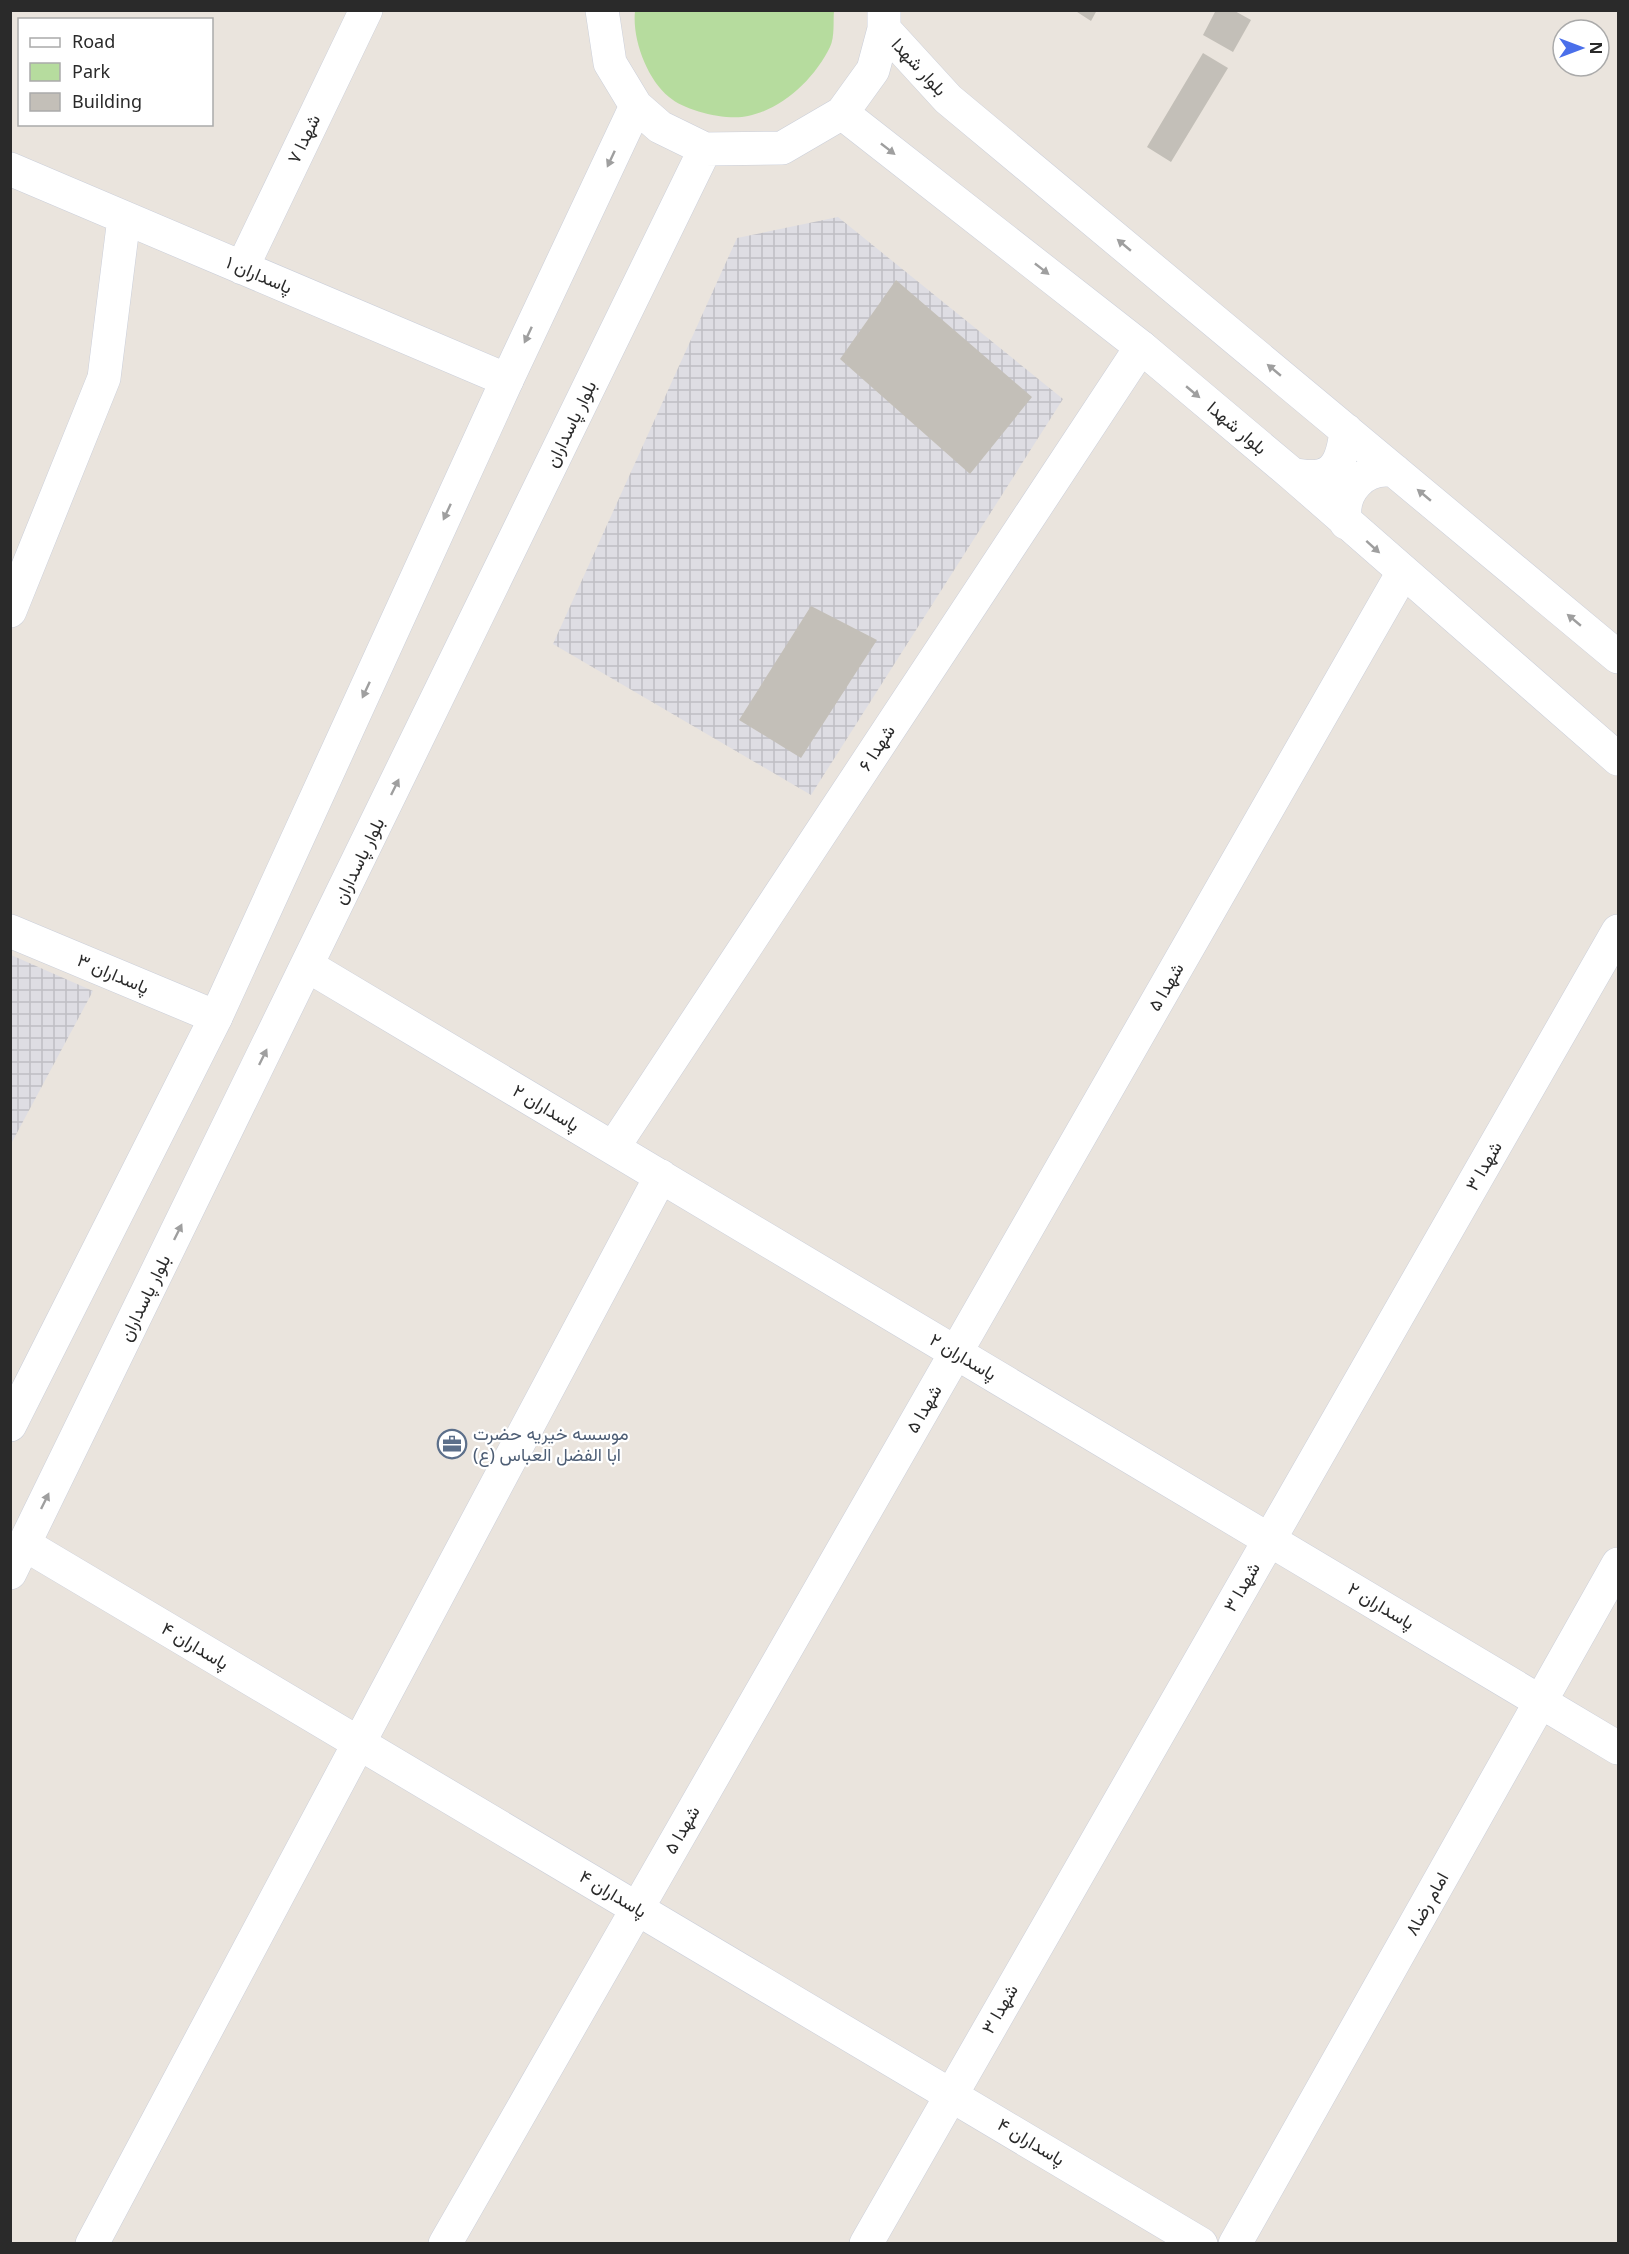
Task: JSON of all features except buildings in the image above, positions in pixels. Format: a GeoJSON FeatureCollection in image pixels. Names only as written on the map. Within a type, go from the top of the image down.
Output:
{"type":"FeatureCollection","features":[{"type":"Feature","properties":{"kind":"street","name":"شهدا ۷"},"geometry":{"type":"LineString","coordinates":[[242,268],[366,10]]}},
{"type":"Feature","properties":{"kind":"street"},"geometry":{"type":"LineString","coordinates":[[602,10],[610,63],[636,106],[660,127],[705,149],[782,148],[842,112],[873,70],[884,20]]}},
{"type":"Feature","properties":{"kind":"street","name":"بلوار شهدا"},"geometry":{"type":"LineString","coordinates":[[884,20],[948,99],[1618,657]]}},
{"type":"Feature","properties":{"kind":"street"},"geometry":{"type":"LineString","coordinates":[[10,1425],[216,1017],[507,380],[636,106]]}},
{"type":"Feature","properties":{"kind":"street","name":"بلوار شهدا"},"geometry":{"type":"LineString","coordinates":[[842,112],[1141,347],[1292,474],[1402,573],[1618,759]]}},
{"type":"Feature","properties":{"kind":"street","name":"بلوار پاسداران"},"geometry":{"type":"LineString","coordinates":[[17,1558],[705,149]]}},
{"type":"Feature","properties":{"kind":"street","name":"پاسداران ۱"},"geometry":{"type":"LineString","coordinates":[[10,170],[507,380]]}},
{"type":"Feature","properties":{"kind":"street"},"geometry":{"type":"LineString","coordinates":[[10,611],[104,378],[124,218]]}},
{"type":"Feature","properties":{"kind":"street","name":"شهدا ۶"},"geometry":{"type":"LineString","coordinates":[[613,1148],[1141,347]]}},
{"type":"Feature","properties":{"kind":"street"},"geometry":{"type":"LineString","coordinates":[[1292,474],[1311,479],[1331,472],[1343,452],[1346,430]]}},
{"type":"Feature","properties":{"kind":"street"},"geometry":{"type":"LineString","coordinates":[[1346,523],[1344,503],[1348,491],[1370,471],[1383,468],[1395,471]]}},
{"type":"Feature","properties":{"kind":"street","name":"شهدا ۵"},"geometry":{"type":"LineString","coordinates":[[445,2244],[1402,573]]}},
{"type":"Feature","properties":{"kind":"street","name":"پاسداران ۳"},"geometry":{"type":"LineString","coordinates":[[10,931],[216,1017]]}},
{"type":"Feature","properties":{"kind":"street","name":"شهدا ۳"},"geometry":{"type":"LineString","coordinates":[[866,2244],[1618,931]]}},
{"type":"Feature","properties":{"kind":"street","name":"پاسداران ۲"},"geometry":{"type":"LineString","coordinates":[[308,966],[1618,1748]]}},
{"type":"Feature","properties":{"kind":"street"},"geometry":{"type":"LineString","coordinates":[[92,2244],[661,1176]]}},
{"type":"Feature","properties":{"kind":"street","name":"پاسداران ۴"},"geometry":{"type":"LineString","coordinates":[[17,1558],[359,1743],[1201,2244]]}},
{"type":"Feature","properties":{"kind":"street","name":"امام رضا۸"},"geometry":{"type":"LineString","coordinates":[[1234,2244],[1618,1564]]}},
{"type":"Feature","properties":{"kind":"shaded area"},"geometry":{"type":"Polygon","coordinates":[[[838,217],[1063,399],[811,795],[553,644],[737,238],[838,217]]]}},
{"type":"Feature","properties":{"kind":"shaded area"},"geometry":{"type":"Polygon","coordinates":[[[11,955],[93,991],[11,1144],[11,955]]]}},
{"type":"Feature","properties":{"kind":"green space"},"geometry":{"type":"Polygon","coordinates":[[[635,10],[834,11],[832,43],[824,59],[807,81],[773,107],[748,116],[718,116],[685,107],[661,89],[648,69],[639,46],[635,10]]]}},
{"type":"Feature","properties":{"kind":"place","name":"موسسه خیریه حضرت ابا الفضل العباس (ع)"},"geometry":{"type":"Point","coordinates":[452,1444]}}]}
